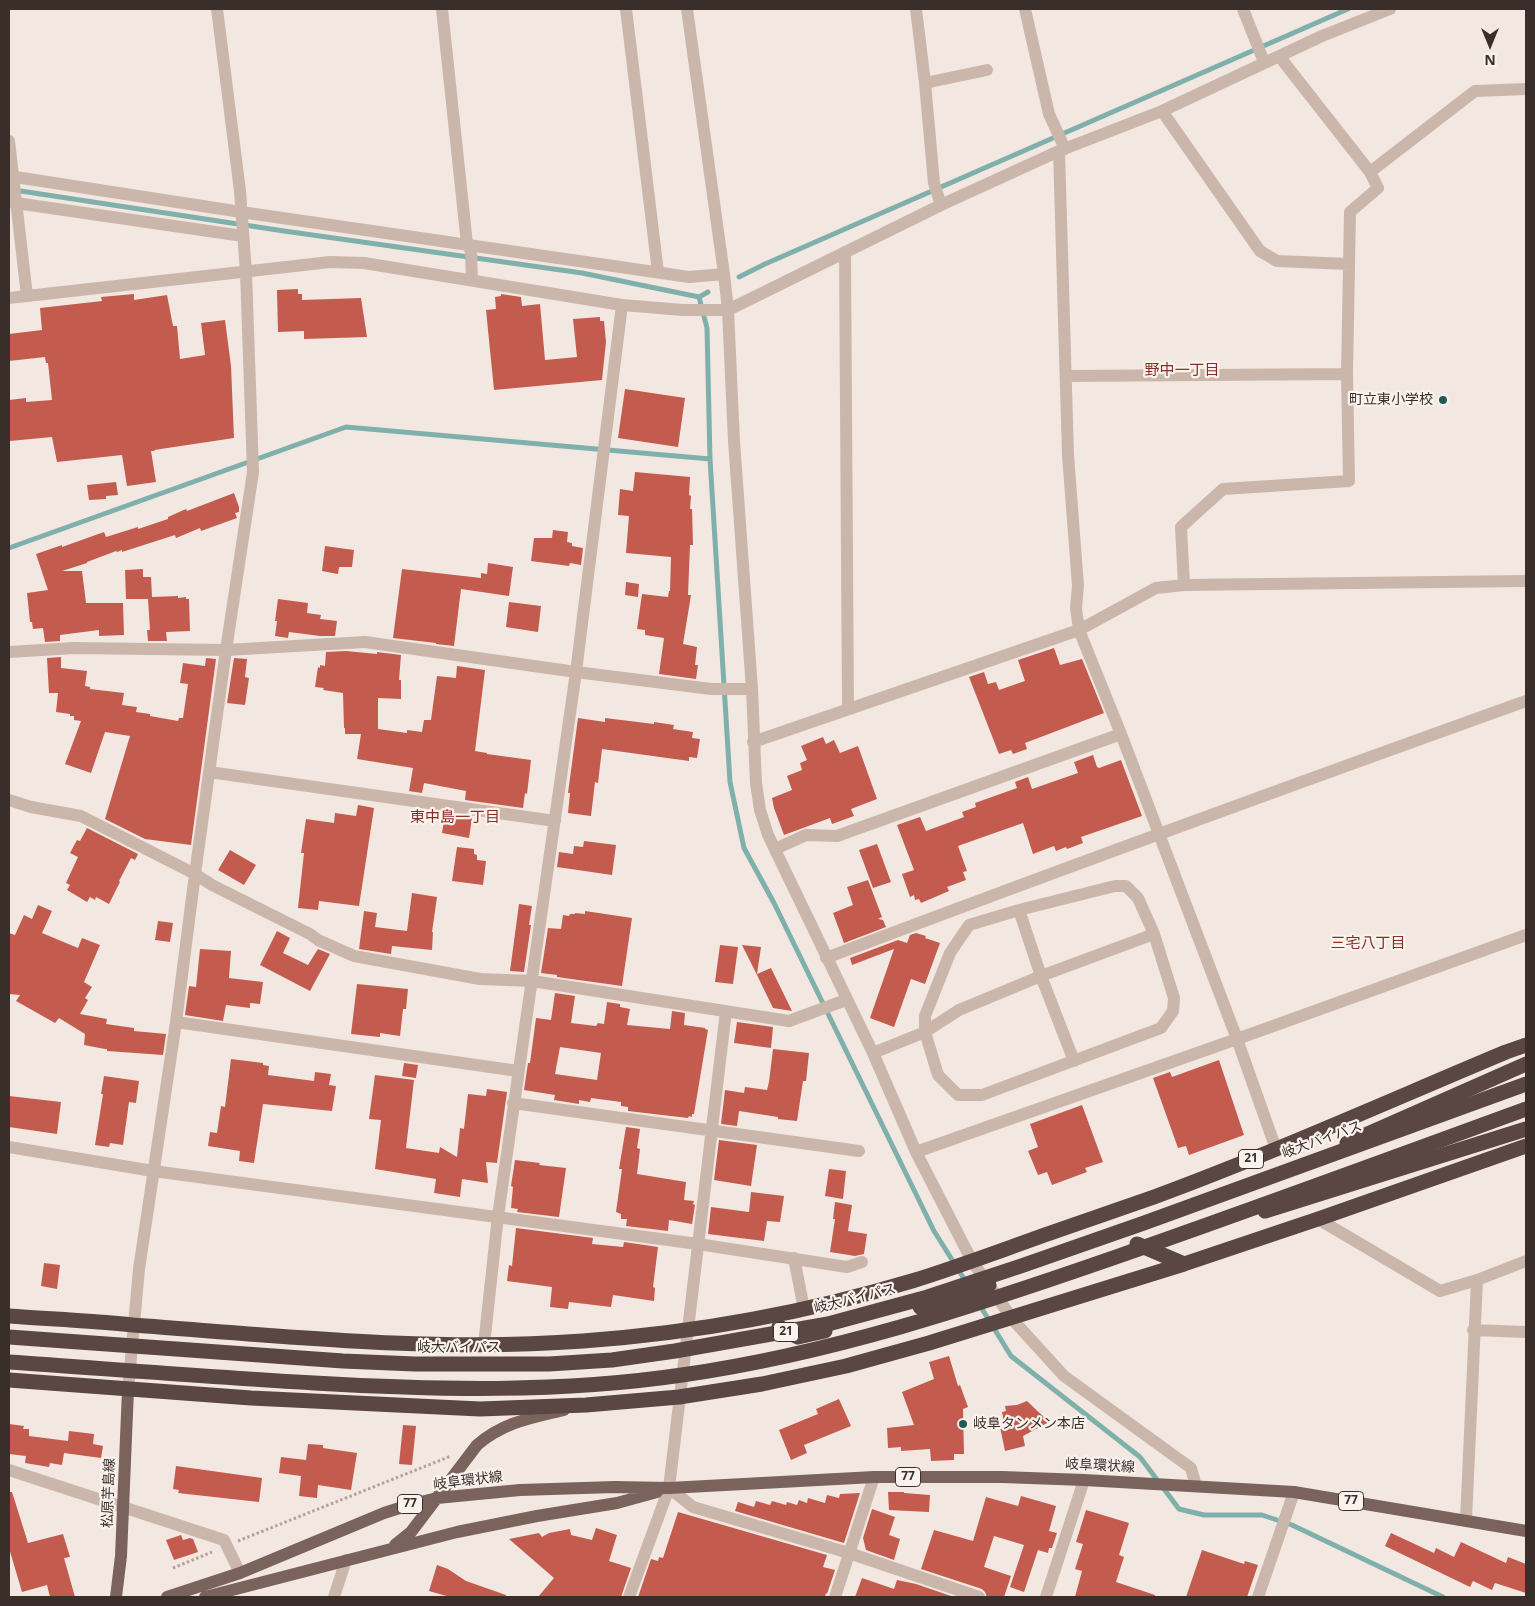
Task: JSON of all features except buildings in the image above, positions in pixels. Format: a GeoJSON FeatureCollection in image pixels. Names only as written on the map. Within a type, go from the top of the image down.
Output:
{"type":"FeatureCollection","features":[{"type":"Feature","properties":{"kind":"highway","name":"21"},"geometry":{"type":"LineString","coordinates":[[9,1316],[372,1343],[484,1345],[583,1341],[688,1330],[762,1318],[912,1281],[1154,1197],[1276,1149],[1526,1045]]}},
{"type":"Feature","properties":{"kind":"highway","name":"21"},"geometry":{"type":"LineString","coordinates":[[1272,1175],[1526,1064]]}},
{"type":"Feature","properties":{"kind":"highway","name":"岐大バイパス"},"geometry":{"type":"LineString","coordinates":[[9,1336],[343,1361],[415,1364],[549,1364],[621,1358],[722,1344],[828,1324],[924,1298],[1109,1235],[1526,1084]]}},
{"type":"Feature","properties":{"kind":"highway","name":"21"},"geometry":{"type":"LineString","coordinates":[[9,1362],[417,1388],[486,1389],[624,1382],[680,1376],[750,1364],[838,1345],[943,1316],[1152,1245],[1526,1109]]}},
{"type":"Feature","properties":{"kind":"highway","name":"21"},"geometry":{"type":"LineString","coordinates":[[1152,1245],[1526,1129]]}},
{"type":"Feature","properties":{"kind":"highway"},"geometry":{"type":"LineString","coordinates":[[9,1380],[250,1398],[480,1409],[586,1406],[679,1397],[762,1384],[828,1370],[929,1343],[1184,1264],[1526,1146]]}},
{"type":"Feature","properties":{"kind":"highway"},"geometry":{"type":"LineString","coordinates":[[762,1318],[798,1337],[992,1289],[1137,1244],[1184,1264]]}},
{"type":"Feature","properties":{"kind":"main road","name":"松原芋島線"},"geometry":{"type":"LineString","coordinates":[[116,1597],[124,1508],[128,1390]]}},
{"type":"Feature","properties":{"kind":"main road"},"geometry":{"type":"LineString","coordinates":[[380,1551],[394,1546],[404,1539],[477,1446],[491,1434],[520,1420],[586,1406]]}},
{"type":"Feature","properties":{"kind":"main road","name":"岐阜環状線"},"geometry":{"type":"LineString","coordinates":[[167,1597],[240,1573],[384,1513],[409,1505],[437,1498],[520,1490],[615,1487],[669,1488],[874,1477],[1002,1477],[1084,1480],[1294,1492],[1526,1531]]}},
{"type":"Feature","properties":{"kind":"main road","name":"岐阜環状線"},"geometry":{"type":"LineString","coordinates":[[205,1597],[457,1532],[636,1498],[669,1488]]}},
{"type":"Feature","properties":{"kind":"street"},"geometry":{"type":"LineString","coordinates":[[128,1390],[139,1268],[176,1022],[226,650],[254,472],[242,215],[217,9]]}},
{"type":"Feature","properties":{"kind":"street"},"geometry":{"type":"LineString","coordinates":[[442,9],[472,275]]}},
{"type":"Feature","properties":{"kind":"street"},"geometry":{"type":"LineString","coordinates":[[626,9],[658,272]]}},
{"type":"Feature","properties":{"kind":"street"},"geometry":{"type":"LineString","coordinates":[[687,9],[728,310],[734,450],[752,689],[756,784],[760,810],[768,835],[826,958],[841,1002],[873,1052],[916,1152],[972,1261],[1010,1317],[1064,1376],[1191,1468],[1196,1486]]}},
{"type":"Feature","properties":{"kind":"street"},"geometry":{"type":"LineString","coordinates":[[916,9],[934,183],[940,201]]}},
{"type":"Feature","properties":{"kind":"street"},"geometry":{"type":"LineString","coordinates":[[1025,9],[1049,114],[1060,144],[1068,455],[1078,586],[1076,608],[1079,630],[1159,833],[1237,1039],[1276,1149]]}},
{"type":"Feature","properties":{"kind":"street"},"geometry":{"type":"LineString","coordinates":[[1242,9],[1263,59]]}},
{"type":"Feature","properties":{"kind":"street"},"geometry":{"type":"LineString","coordinates":[[9,298],[330,262],[364,263],[472,275],[622,305],[684,310],[728,310],[845,252],[940,201],[1060,144],[1162,111],[1263,59],[1279,56],[1387,9]]}},
{"type":"Feature","properties":{"kind":"street"},"geometry":{"type":"LineString","coordinates":[[1184,585],[1181,527],[1223,489],[1349,481],[1346,374],[1350,212],[1378,188],[1370,172],[1279,56]]}},
{"type":"Feature","properties":{"kind":"street"},"geometry":{"type":"LineString","coordinates":[[925,83],[987,70]]}},
{"type":"Feature","properties":{"kind":"street"},"geometry":{"type":"LineString","coordinates":[[1370,172],[1475,92],[1526,89]]}},
{"type":"Feature","properties":{"kind":"street"},"geometry":{"type":"LineString","coordinates":[[1162,111],[1260,251],[1277,261],[1349,264]]}},
{"type":"Feature","properties":{"kind":"street"},"geometry":{"type":"LineString","coordinates":[[9,141],[13,201],[27,296]]}},
{"type":"Feature","properties":{"kind":"street"},"geometry":{"type":"LineString","coordinates":[[12,179],[469,248],[689,277],[724,274]]}},
{"type":"Feature","properties":{"kind":"street"},"geometry":{"type":"LineString","coordinates":[[13,201],[243,234]]}},
{"type":"Feature","properties":{"kind":"street"},"geometry":{"type":"LineString","coordinates":[[845,252],[848,709]]}},
{"type":"Feature","properties":{"kind":"street"},"geometry":{"type":"LineString","coordinates":[[484,1345],[498,1216],[576,672],[622,305]]}},
{"type":"Feature","properties":{"kind":"street"},"geometry":{"type":"LineString","coordinates":[[1066,376],[1346,374]]}},
{"type":"Feature","properties":{"kind":"street"},"geometry":{"type":"LineString","coordinates":[[754,742],[1079,630],[1156,588],[1184,585],[1526,581]]}},
{"type":"Feature","properties":{"kind":"street"},"geometry":{"type":"LineString","coordinates":[[9,652],[74,648],[226,650],[365,642],[713,689],[752,689]]}},
{"type":"Feature","properties":{"kind":"street"},"geometry":{"type":"LineString","coordinates":[[826,958],[1159,833],[1253,801],[1526,701]]}},
{"type":"Feature","properties":{"kind":"street"},"geometry":{"type":"LineString","coordinates":[[775,849],[806,835],[837,836],[1121,734]]}},
{"type":"Feature","properties":{"kind":"street"},"geometry":{"type":"LineString","coordinates":[[209,772],[555,821]]}},
{"type":"Feature","properties":{"kind":"street"},"geometry":{"type":"LineString","coordinates":[[9,800],[31,807],[81,816],[310,934],[318,940],[354,956],[480,979],[532,981],[789,1021],[841,1002]]}},
{"type":"Feature","properties":{"kind":"street"},"geometry":{"type":"LineString","coordinates":[[1115,886],[1126,886],[1138,898],[1154,934],[1174,998],[1173,1011],[1161,1028],[982,1095],[958,1095],[938,1075],[925,1032],[925,1016],[950,952],[969,924],[1115,886]]}},
{"type":"Feature","properties":{"kind":"street"},"geometry":{"type":"LineString","coordinates":[[1019,910],[1041,976],[1074,1061]]}},
{"type":"Feature","properties":{"kind":"street"},"geometry":{"type":"LineString","coordinates":[[873,1052],[925,1032],[959,1010],[1041,976],[1154,934]]}},
{"type":"Feature","properties":{"kind":"street"},"geometry":{"type":"LineString","coordinates":[[916,1152],[1526,935]]}},
{"type":"Feature","properties":{"kind":"street"},"geometry":{"type":"LineString","coordinates":[[629,1597],[669,1488],[726,1011]]}},
{"type":"Feature","properties":{"kind":"street"},"geometry":{"type":"LineString","coordinates":[[176,1022],[518,1071]]}},
{"type":"Feature","properties":{"kind":"street"},"geometry":{"type":"LineString","coordinates":[[513,1103],[859,1150]]}},
{"type":"Feature","properties":{"kind":"street"},"geometry":{"type":"LineString","coordinates":[[9,1148],[153,1171],[498,1216],[847,1267],[862,1262]]}},
{"type":"Feature","properties":{"kind":"street"},"geometry":{"type":"LineString","coordinates":[[1318,1219],[1440,1291],[1477,1280],[1526,1261]]}},
{"type":"Feature","properties":{"kind":"street"},"geometry":{"type":"LineString","coordinates":[[794,1258],[804,1308]]}},
{"type":"Feature","properties":{"kind":"street"},"geometry":{"type":"LineString","coordinates":[[1466,1520],[1473,1330],[1477,1280]]}},
{"type":"Feature","properties":{"kind":"street"},"geometry":{"type":"LineString","coordinates":[[1473,1330],[1526,1332]]}},
{"type":"Feature","properties":{"kind":"street"},"geometry":{"type":"LineString","coordinates":[[9,1470],[224,1540],[240,1573]]}},
{"type":"Feature","properties":{"kind":"street"},"geometry":{"type":"LineString","coordinates":[[835,1597],[874,1477]]}},
{"type":"Feature","properties":{"kind":"street"},"geometry":{"type":"LineString","coordinates":[[1046,1597],[1084,1480]]}},
{"type":"Feature","properties":{"kind":"street"},"geometry":{"type":"LineString","coordinates":[[669,1488],[692,1507],[850,1553],[978,1597]]}},
{"type":"Feature","properties":{"kind":"street"},"geometry":{"type":"LineString","coordinates":[[1258,1597],[1294,1492]]}},
{"type":"Feature","properties":{"kind":"street"},"geometry":{"type":"LineString","coordinates":[[334,1597],[346,1560]]}},
{"type":"Feature","properties":{"kind":"path"},"geometry":{"type":"LineString","coordinates":[[172,1568],[451,1456]]}},
{"type":"Feature","properties":{"kind":"waterway"},"geometry":{"type":"LineString","coordinates":[[739,277],[1348,9]]}},
{"type":"Feature","properties":{"kind":"waterway"},"geometry":{"type":"LineString","coordinates":[[14,190],[284,231],[582,273],[699,297],[708,292]]}},
{"type":"Feature","properties":{"kind":"waterway"},"geometry":{"type":"LineString","coordinates":[[699,297],[707,328],[710,459],[730,782],[744,848],[774,903],[934,1231],[966,1282]]}},
{"type":"Feature","properties":{"kind":"waterway"},"geometry":{"type":"LineString","coordinates":[[9,548],[346,427],[710,459]]}},
{"type":"Feature","properties":{"kind":"waterway"},"geometry":{"type":"LineString","coordinates":[[979,1304],[1011,1356],[1140,1457],[1179,1509],[1204,1515],[1262,1515],[1292,1525],[1443,1597]]}},
{"type":"Feature","properties":{"kind":"place","name":"町立東小学校"},"geometry":{"type":"Point","coordinates":[1443,400]}},
{"type":"Feature","properties":{"kind":"place","name":"岐阜タンメン本店"},"geometry":{"type":"Point","coordinates":[963,1424]}},
{"type":"Feature","properties":{"kind":"district","name":"野中一丁目"},"geometry":{"type":"Point","coordinates":[1182,371]}},
{"type":"Feature","properties":{"kind":"district","name":"東中島一丁目"},"geometry":{"type":"Point","coordinates":[455,818]}},
{"type":"Feature","properties":{"kind":"district","name":"三宅八丁目"},"geometry":{"type":"Point","coordinates":[1368,944]}}]}
